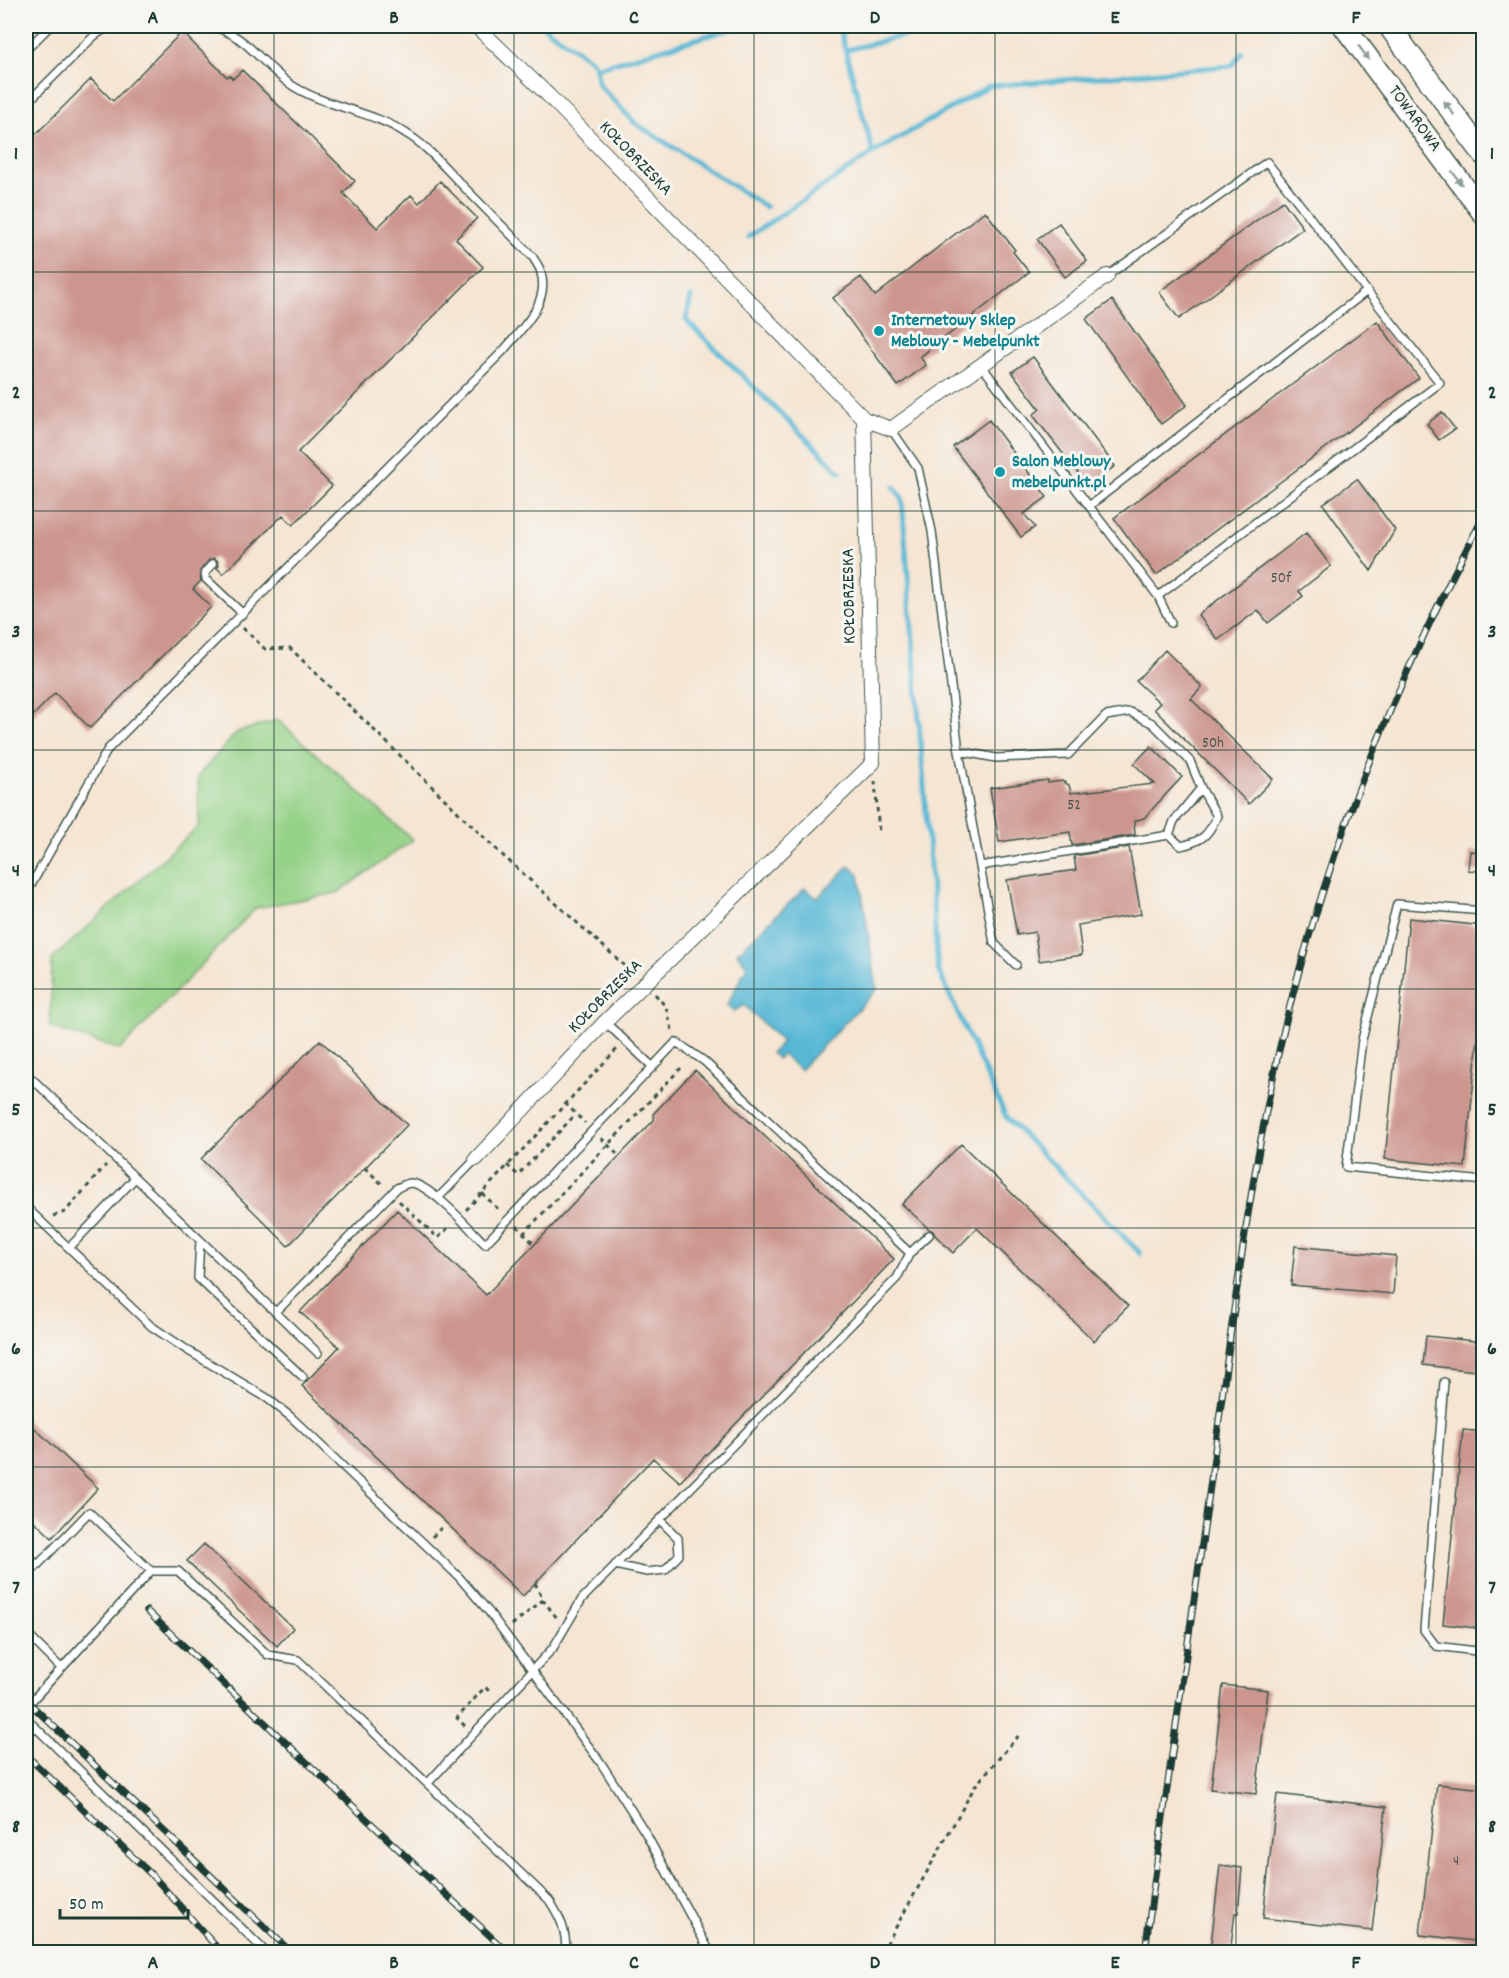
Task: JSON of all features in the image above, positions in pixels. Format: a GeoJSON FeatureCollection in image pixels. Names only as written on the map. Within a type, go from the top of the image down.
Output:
{"type":"FeatureCollection","features":[{"type":"Feature","properties":{"kind":"main road","name":"TOWAROWA"},"geometry":{"type":"LineString","coordinates":[[1344,26],[1484,214]]}},
{"type":"Feature","properties":{"kind":"main road","name":"TOWAROWA"},"geometry":{"type":"LineString","coordinates":[[1389,26],[1484,155]]}},
{"type":"Feature","properties":{"kind":"main road"},"geometry":{"type":"LineString","coordinates":[[1385,80],[1395,87],[1409,88],[1418,80],[1420,69]]}},
{"type":"Feature","properties":{"kind":"street","name":"KOŁOBRZESKA"},"geometry":{"type":"LineString","coordinates":[[476,26],[549,96],[864,419],[873,763],[605,1022],[476,1159]]}},
{"type":"Feature","properties":{"kind":"street"},"geometry":{"type":"LineString","coordinates":[[864,419],[891,429],[1107,276]]}},
{"type":"Feature","properties":{"kind":"lane"},"geometry":{"type":"LineString","coordinates":[[26,50],[50,26]]}},
{"type":"Feature","properties":{"kind":"lane"},"geometry":{"type":"LineString","coordinates":[[26,104],[94,36],[109,26]]}},
{"type":"Feature","properties":{"kind":"lane"},"geometry":{"type":"LineString","coordinates":[[26,894],[108,749],[504,350],[529,320],[540,302],[543,286],[541,271],[532,256],[429,151],[407,134],[384,122],[316,98],[292,86],[271,69],[242,39],[221,28],[209,26]]}},
{"type":"Feature","properties":{"kind":"lane"},"geometry":{"type":"LineString","coordinates":[[1107,276],[1267,162],[1440,383],[1158,596]]}},
{"type":"Feature","properties":{"kind":"lane"},"geometry":{"type":"LineString","coordinates":[[1089,506],[1367,291]]}},
{"type":"Feature","properties":{"kind":"lane"},"geometry":{"type":"LineString","coordinates":[[981,365],[1158,596],[1171,623]]}},
{"type":"Feature","properties":{"kind":"lane"},"geometry":{"type":"LineString","coordinates":[[891,429],[918,468],[932,531],[959,751],[994,943],[1016,965]]}},
{"type":"Feature","properties":{"kind":"lane"},"geometry":{"type":"LineString","coordinates":[[213,564],[205,573],[206,579],[243,613]]}},
{"type":"Feature","properties":{"kind":"lane"},"geometry":{"type":"LineString","coordinates":[[959,751],[996,758],[1068,755],[1106,716],[1130,712],[1152,723],[1191,761],[1201,788],[1216,816],[1210,832],[1196,843],[1181,846],[1169,835]]}},
{"type":"Feature","properties":{"kind":"lane"},"geometry":{"type":"LineString","coordinates":[[1169,835],[1174,821],[1201,788]]}},
{"type":"Feature","properties":{"kind":"lane"},"geometry":{"type":"LineString","coordinates":[[980,866],[1169,835]]}},
{"type":"Feature","properties":{"kind":"lane"},"geometry":{"type":"LineString","coordinates":[[1484,911],[1397,904],[1362,1041],[1346,1167],[1484,1181]]}},
{"type":"Feature","properties":{"kind":"lane"},"geometry":{"type":"LineString","coordinates":[[605,1022],[653,1067]]}},
{"type":"Feature","properties":{"kind":"lane"},"geometry":{"type":"LineString","coordinates":[[276,1312],[397,1188],[409,1183],[422,1187],[438,1198],[485,1244],[676,1042],[704,1061],[910,1253]]}},
{"type":"Feature","properties":{"kind":"lane"},"geometry":{"type":"LineString","coordinates":[[26,1073],[318,1353]]}},
{"type":"Feature","properties":{"kind":"lane"},"geometry":{"type":"LineString","coordinates":[[438,1198],[476,1159]]}},
{"type":"Feature","properties":{"kind":"lane"},"geometry":{"type":"LineString","coordinates":[[69,1248],[135,1178]]}},
{"type":"Feature","properties":{"kind":"lane"},"geometry":{"type":"LineString","coordinates":[[26,1207],[151,1326],[168,1339],[267,1398],[291,1417],[458,1576],[489,1612],[601,1763],[645,1832],[710,1953]]}},
{"type":"Feature","properties":{"kind":"lane"},"geometry":{"type":"LineString","coordinates":[[428,1783],[553,1648],[582,1599],[897,1278],[910,1253],[929,1234]]}},
{"type":"Feature","properties":{"kind":"lane"},"geometry":{"type":"LineString","coordinates":[[200,1240],[198,1278],[303,1377]]}},
{"type":"Feature","properties":{"kind":"lane"},"geometry":{"type":"LineString","coordinates":[[1444,1382],[1424,1630],[1436,1646],[1484,1652]]}},
{"type":"Feature","properties":{"kind":"lane"},"geometry":{"type":"LineString","coordinates":[[26,1577],[89,1512],[151,1571],[178,1571],[268,1655],[298,1660],[549,1900],[561,1918],[566,1953]]}},
{"type":"Feature","properties":{"kind":"lane"},"geometry":{"type":"LineString","coordinates":[[615,1565],[647,1572],[666,1570],[679,1555],[678,1538],[660,1520]]}},
{"type":"Feature","properties":{"kind":"lane"},"geometry":{"type":"LineString","coordinates":[[26,1553],[37,1565]]}},
{"type":"Feature","properties":{"kind":"lane"},"geometry":{"type":"LineString","coordinates":[[26,1707],[151,1571]]}},
{"type":"Feature","properties":{"kind":"lane"},"geometry":{"type":"LineString","coordinates":[[26,1633],[61,1668]]}},
{"type":"Feature","properties":{"kind":"lane"},"geometry":{"type":"LineString","coordinates":[[26,1718],[266,1953]]}},
{"type":"Feature","properties":{"kind":"path"},"geometry":{"type":"LineString","coordinates":[[236,620],[265,649],[290,648],[499,852],[645,984],[666,1007],[674,1033]]}},
{"type":"Feature","properties":{"kind":"path"},"geometry":{"type":"LineString","coordinates":[[873,763],[879,833]]}},
{"type":"Feature","properties":{"kind":"path"},"geometry":{"type":"LineString","coordinates":[[462,1214],[620,1045]]}},
{"type":"Feature","properties":{"kind":"path"},"geometry":{"type":"LineString","coordinates":[[523,1234],[681,1068]]}},
{"type":"Feature","properties":{"kind":"path"},"geometry":{"type":"LineString","coordinates":[[565,1104],[586,1124]]}},
{"type":"Feature","properties":{"kind":"path"},"geometry":{"type":"LineString","coordinates":[[507,1165],[519,1175],[576,1114]]}},
{"type":"Feature","properties":{"kind":"path"},"geometry":{"type":"LineString","coordinates":[[598,1135],[620,1156]]}},
{"type":"Feature","properties":{"kind":"path"},"geometry":{"type":"LineString","coordinates":[[48,1218],[65,1212],[107,1164]]}},
{"type":"Feature","properties":{"kind":"path"},"geometry":{"type":"LineString","coordinates":[[365,1168],[384,1186]]}},
{"type":"Feature","properties":{"kind":"path"},"geometry":{"type":"LineString","coordinates":[[482,1193],[503,1213]]}},
{"type":"Feature","properties":{"kind":"path"},"geometry":{"type":"LineString","coordinates":[[399,1201],[438,1238],[450,1226]]}},
{"type":"Feature","properties":{"kind":"path"},"geometry":{"type":"LineString","coordinates":[[517,1227],[534,1243]]}},
{"type":"Feature","properties":{"kind":"path"},"geometry":{"type":"LineString","coordinates":[[430,1538],[443,1526]]}},
{"type":"Feature","properties":{"kind":"path"},"geometry":{"type":"LineString","coordinates":[[535,1582],[543,1600],[558,1619]]}},
{"type":"Feature","properties":{"kind":"path"},"geometry":{"type":"LineString","coordinates":[[510,1626],[543,1600]]}},
{"type":"Feature","properties":{"kind":"path"},"geometry":{"type":"LineString","coordinates":[[465,1726],[457,1718],[484,1687],[490,1692]]}},
{"type":"Feature","properties":{"kind":"path"},"geometry":{"type":"LineString","coordinates":[[882,1953],[975,1785],[1020,1734]]}},
{"type":"Feature","properties":{"kind":"green space"},"geometry":{"type":"Polygon","coordinates":[[[278,720],[413,840],[337,893],[256,908],[120,1050],[50,1027],[52,959],[199,826],[198,776],[237,732],[278,720]]]}},
{"type":"Feature","properties":{"kind":"water"},"geometry":{"type":"Polygon","coordinates":[[[849,866],[859,874],[877,989],[800,1070],[782,1054],[778,1059],[771,1053],[782,1042],[744,1005],[734,1011],[727,1005],[747,966],[737,953],[805,888],[817,898],[849,866]]]}},
{"type":"Feature","properties":{"kind":"building"},"geometry":{"type":"Polygon","coordinates":[[[182,32],[227,77],[229,75],[233,79],[242,70],[355,181],[343,193],[377,228],[411,195],[419,203],[440,181],[477,218],[456,239],[483,267],[298,452],[332,486],[293,525],[283,515],[223,574],[217,568],[219,565],[217,560],[214,558],[209,560],[200,571],[201,581],[193,589],[211,607],[90,728],[55,693],[26,723],[26,144],[91,79],[113,101],[182,32]]]}},
{"type":"Feature","properties":{"kind":"building"},"geometry":{"type":"Polygon","coordinates":[[[1283,201],[1303,228],[1179,319],[1159,292],[1283,201]]]}},
{"type":"Feature","properties":{"kind":"building"},"geometry":{"type":"Polygon","coordinates":[[[985,211],[1029,272],[920,357],[926,365],[898,386],[833,298],[861,277],[875,296],[985,211]]]}},
{"type":"Feature","properties":{"kind":"building"},"geometry":{"type":"Polygon","coordinates":[[[1059,223],[1087,261],[1065,277],[1037,239],[1059,223]]]}},
{"type":"Feature","properties":{"kind":"building"},"geometry":{"type":"Polygon","coordinates":[[[1112,300],[1187,405],[1161,424],[1086,319],[1112,300]]]}},
{"type":"Feature","properties":{"kind":"building"},"geometry":{"type":"Polygon","coordinates":[[[1377,321],[1419,378],[1156,575],[1114,518],[1377,321]]]}},
{"type":"Feature","properties":{"kind":"building"},"geometry":{"type":"Polygon","coordinates":[[[1033,357],[1115,466],[1088,486],[1033,415],[1040,409],[1012,372],[1033,357]]]}},
{"type":"Feature","properties":{"kind":"building"},"geometry":{"type":"Polygon","coordinates":[[[1442,412],[1455,429],[1439,440],[1427,424],[1442,412]]]}},
{"type":"Feature","properties":{"kind":"building","name":"Salon Meblowy mebelpunkt.pl"},"geometry":{"type":"Polygon","coordinates":[[[989,420],[1047,497],[1024,514],[1035,527],[1021,537],[953,447],[989,420]]]}},
{"type":"Feature","properties":{"kind":"building"},"geometry":{"type":"Polygon","coordinates":[[[1357,479],[1395,530],[1371,571],[1323,504],[1357,479]]]}},
{"type":"Feature","properties":{"kind":"building"},"geometry":{"type":"Polygon","coordinates":[[[1306,533],[1331,566],[1299,591],[1303,596],[1268,623],[1258,610],[1218,640],[1198,615],[1306,533]]]}},
{"type":"Feature","properties":{"kind":"building"},"geometry":{"type":"Polygon","coordinates":[[[1165,650],[1202,687],[1191,699],[1273,779],[1249,804],[1154,709],[1160,703],[1136,681],[1165,650]]]}},
{"type":"Feature","properties":{"kind":"building"},"geometry":{"type":"Polygon","coordinates":[[[1151,746],[1182,777],[1144,818],[1134,821],[1135,835],[1072,845],[1070,832],[999,842],[990,788],[1048,780],[1048,783],[1062,781],[1069,785],[1071,793],[1155,784],[1134,764],[1151,746]]]}},
{"type":"Feature","properties":{"kind":"building"},"geometry":{"type":"Polygon","coordinates":[[[1129,847],[1141,914],[1078,925],[1082,955],[1039,961],[1035,932],[1017,935],[1007,880],[1076,870],[1074,856],[1129,847]]]}},
{"type":"Feature","properties":{"kind":"building"},"geometry":{"type":"Polygon","coordinates":[[[1470,851],[1484,852],[1484,872],[1468,870],[1470,851]]]}},
{"type":"Feature","properties":{"kind":"building"},"geometry":{"type":"Polygon","coordinates":[[[1409,918],[1484,926],[1484,978],[1465,1167],[1385,1159],[1409,918]]]}},
{"type":"Feature","properties":{"kind":"building"},"geometry":{"type":"Polygon","coordinates":[[[320,1040],[407,1125],[288,1246],[201,1159],[320,1040]]]}},
{"type":"Feature","properties":{"kind":"building"},"geometry":{"type":"Polygon","coordinates":[[[695,1070],[894,1259],[680,1482],[653,1458],[523,1596],[302,1386],[339,1347],[300,1312],[397,1210],[486,1295],[654,1120],[653,1114],[695,1070]]]}},
{"type":"Feature","properties":{"kind":"building"},"geometry":{"type":"Polygon","coordinates":[[[961,1144],[1128,1306],[1094,1341],[977,1228],[953,1253],[933,1231],[902,1204],[961,1144]]]}},
{"type":"Feature","properties":{"kind":"building"},"geometry":{"type":"Polygon","coordinates":[[[1295,1246],[1396,1256],[1393,1294],[1291,1285],[1295,1246]]]}},
{"type":"Feature","properties":{"kind":"building"},"geometry":{"type":"Polygon","coordinates":[[[1426,1336],[1484,1342],[1484,1372],[1423,1365],[1426,1336]]]}},
{"type":"Feature","properties":{"kind":"building"},"geometry":{"type":"Polygon","coordinates":[[[26,1420],[98,1488],[52,1538],[26,1513],[26,1420]]]}},
{"type":"Feature","properties":{"kind":"building"},"geometry":{"type":"Polygon","coordinates":[[[1463,1430],[1484,1432],[1484,1629],[1443,1624],[1463,1430]]]}},
{"type":"Feature","properties":{"kind":"building"},"geometry":{"type":"Polygon","coordinates":[[[204,1544],[293,1628],[277,1646],[187,1561],[204,1544]]]}},
{"type":"Feature","properties":{"kind":"building"},"geometry":{"type":"Polygon","coordinates":[[[1223,1685],[1268,1690],[1256,1794],[1211,1789],[1223,1685]]]}},
{"type":"Feature","properties":{"kind":"building"},"geometry":{"type":"Polygon","coordinates":[[[1437,1784],[1484,1789],[1484,1942],[1420,1935],[1437,1784]]]}},
{"type":"Feature","properties":{"kind":"building"},"geometry":{"type":"Polygon","coordinates":[[[1277,1794],[1386,1807],[1372,1931],[1263,1918],[1277,1794]]]}},
{"type":"Feature","properties":{"kind":"building"},"geometry":{"type":"Polygon","coordinates":[[[1220,1865],[1242,1868],[1238,1913],[1235,1913],[1230,1953],[1210,1953],[1220,1865]]]}},
{"type":"Feature","properties":{"kind":"waterway"},"geometry":{"type":"LineString","coordinates":[[543,26],[592,61],[596,68],[599,85],[635,123],[766,207]]}},
{"type":"Feature","properties":{"kind":"waterway"},"geometry":{"type":"LineString","coordinates":[[596,68],[741,26]]}},
{"type":"Feature","properties":{"kind":"waterway"},"geometry":{"type":"LineString","coordinates":[[748,237],[873,153],[839,26]]}},
{"type":"Feature","properties":{"kind":"waterway"},"geometry":{"type":"LineString","coordinates":[[846,50],[944,26]]}},
{"type":"Feature","properties":{"kind":"waterway"},"geometry":{"type":"LineString","coordinates":[[873,153],[989,86],[1231,66],[1242,53]]}},
{"type":"Feature","properties":{"kind":"waterway"},"geometry":{"type":"LineString","coordinates":[[691,297],[686,320],[840,472]]}},
{"type":"Feature","properties":{"kind":"waterway"},"geometry":{"type":"LineString","coordinates":[[894,487],[902,498],[938,970],[1006,1117],[1140,1253]]}},
{"type":"Feature","properties":{"kind":"railway"},"geometry":{"type":"LineString","coordinates":[[1145,1952],[1240,1264],[1271,1087],[1284,1029],[1321,896],[1368,766],[1422,640],[1484,516]]}},
{"type":"Feature","properties":{"kind":"railway"},"geometry":{"type":"LineString","coordinates":[[147,1611],[507,1952]]}},
{"type":"Feature","properties":{"kind":"railway"},"geometry":{"type":"LineString","coordinates":[[26,1700],[291,1952]]}},
{"type":"Feature","properties":{"kind":"railway"},"geometry":{"type":"LineString","coordinates":[[26,1755],[154,1877],[221,1952]]}},
{"type":"Feature","properties":{"kind":"place","name":"Internetowy Sklep Meblowy - Mebelpunkt"},"geometry":{"type":"Point","coordinates":[879,331]}},
{"type":"Feature","properties":{"kind":"place","name":"Salon Meblowy mebelpunkt.pl"},"geometry":{"type":"Point","coordinates":[1000,472]}}]}
